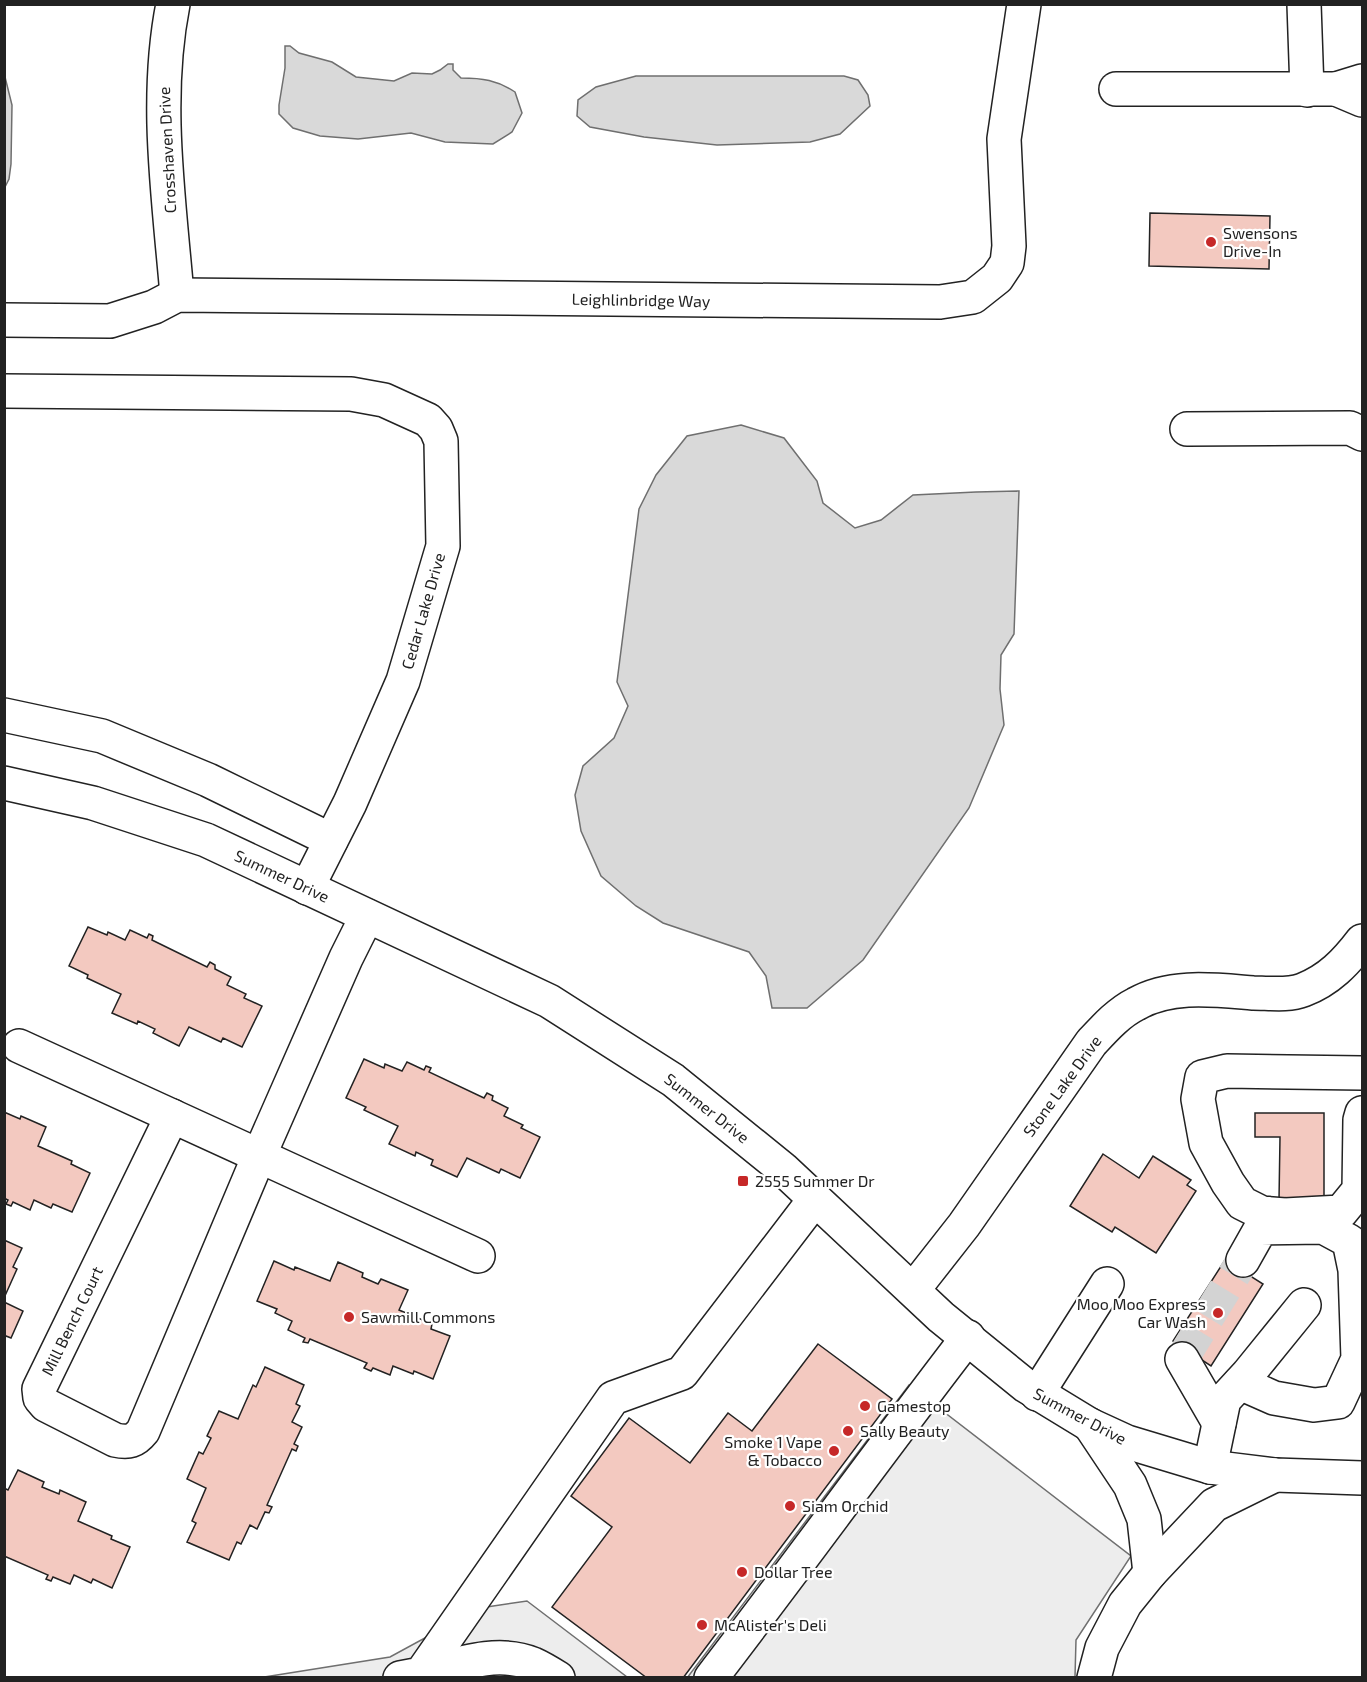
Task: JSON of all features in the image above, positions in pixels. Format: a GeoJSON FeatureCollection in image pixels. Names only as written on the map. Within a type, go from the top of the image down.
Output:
{"type":"FeatureCollection","features":[{"type":"Feature","properties":{"kind":"street","name":"Crosshaven Drive"},"geometry":{"type":"LineString","coordinates":[[173,4],[164,80],[166,161],[177,295]]}},
{"type":"Feature","properties":{"kind":"street","name":"Leighlinbridge Way"},"geometry":{"type":"LineString","coordinates":[[4,320],[110,321],[154,307],[177,295],[940,302],[974,297],[997,278],[1007,263],[1009,246],[1004,139],[1024,4]]}},
{"type":"Feature","properties":{"kind":"street"},"geometry":{"type":"LineString","coordinates":[[1116,89],[1342,90],[1304,4]]}},
{"type":"Feature","properties":{"kind":"street","name":"Cedar Lake Drive"},"geometry":{"type":"LineString","coordinates":[[4,391],[351,394],[384,400],[428,420],[436,429],[441,441],[443,546],[403,681],[350,803],[307,888]]}},
{"type":"Feature","properties":{"kind":"street"},"geometry":{"type":"LineString","coordinates":[[1187,429],[1350,428],[1362,434]]}},
{"type":"Feature","properties":{"kind":"street"},"geometry":{"type":"LineString","coordinates":[[4,715],[102,736],[208,780],[332,840]]}},
{"type":"Feature","properties":{"kind":"street","name":"Summer Drive"},"geometry":{"type":"LineString","coordinates":[[4,783],[93,803],[206,840],[549,1001],[673,1080],[783,1169],[941,1317],[1038,1394],[1090,1425],[1127,1442],[1210,1467],[1275,1476],[1362,1479]]}},
{"type":"Feature","properties":{"kind":"street","name":"Mill Bench Court"},"geometry":{"type":"LineString","coordinates":[[172,1116],[39,1389],[40,1398],[46,1405],[126,1443],[136,1439],[143,1431],[259,1156],[346,958],[367,916]]}},
{"type":"Feature","properties":{"kind":"street","name":"Stone Lake Drive"},"geometry":{"type":"LineString","coordinates":[[913,1290],[964,1225],[1091,1043],[1111,1021],[1136,1003],[1163,994],[1195,989],[1283,994],[1302,991],[1324,979],[1346,962],[1362,941]]}},
{"type":"Feature","properties":{"kind":"street"},"geometry":{"type":"LineString","coordinates":[[19,1046],[478,1256]]}},
{"type":"Feature","properties":{"kind":"street"},"geometry":{"type":"LineString","coordinates":[[1362,1073],[1227,1071],[1202,1077],[1198,1099],[1206,1143],[1242,1203],[1262,1213],[1285,1215],[1341,1212],[1359,1190],[1362,1113]]}},
{"type":"Feature","properties":{"kind":"street"},"geometry":{"type":"LineString","coordinates":[[410,1676],[613,1398],[682,1373],[815,1199]]}},
{"type":"Feature","properties":{"kind":"street"},"geometry":{"type":"LineString","coordinates":[[1240,1383],[1274,1398],[1314,1405],[1338,1402],[1358,1359],[1355,1270],[1349,1241],[1323,1227],[1261,1228],[1242,1260]]}},
{"type":"Feature","properties":{"kind":"street"},"geometry":{"type":"LineString","coordinates":[[1038,1394],[1107,1284]]}},
{"type":"Feature","properties":{"kind":"street"},"geometry":{"type":"LineString","coordinates":[[1210,1467],[1224,1400],[1304,1305]]}},
{"type":"Feature","properties":{"kind":"street"},"geometry":{"type":"LineString","coordinates":[[711,1677],[800,1563],[968,1337]]}},
{"type":"Feature","properties":{"kind":"street"},"geometry":{"type":"LineString","coordinates":[[1182,1359],[1219,1423]]}},
{"type":"Feature","properties":{"kind":"street"},"geometry":{"type":"LineString","coordinates":[[1090,1425],[1130,1485],[1144,1519],[1150,1573]]}},
{"type":"Feature","properties":{"kind":"street"},"geometry":{"type":"LineString","coordinates":[[1094,1677],[1102,1648],[1125,1604],[1150,1573],[1214,1505],[1275,1476]]}},
{"type":"Feature","properties":{"kind":"street"},"geometry":{"type":"LineString","coordinates":[[410,1676],[483,1659],[510,1659],[531,1663],[558,1677]]}},
{"type":"Feature","properties":{"kind":"shaded area"},"geometry":{"type":"Polygon","coordinates":[[[285,46],[290,46],[299,53],[332,62],[356,77],[394,81],[412,73],[432,74],[448,64],[453,64],[453,70],[461,78],[489,80],[515,92],[522,113],[512,132],[493,144],[445,142],[411,133],[358,139],[320,136],[293,128],[279,114],[285,68],[285,46]]]}},
{"type":"Feature","properties":{"kind":"shaded area"},"geometry":{"type":"Polygon","coordinates":[[[4,73],[12,105],[11,164],[9,179],[5,187],[4,73]]]}},
{"type":"Feature","properties":{"kind":"shaded area"},"geometry":{"type":"Polygon","coordinates":[[[636,76],[844,76],[858,80],[868,95],[870,106],[840,134],[810,142],[717,145],[644,137],[590,127],[577,116],[578,100],[596,87],[636,76]]]}},
{"type":"Feature","properties":{"kind":"shaded area"},"geometry":{"type":"Polygon","coordinates":[[[741,425],[784,438],[817,481],[823,503],[855,528],[881,520],[913,495],[1019,491],[1014,634],[1001,655],[1000,689],[1004,725],[969,808],[863,960],[807,1008],[772,1008],[766,976],[749,952],[663,923],[636,906],[601,876],[581,831],[575,795],[583,766],[614,738],[628,706],[617,682],[639,509],[656,475],[687,436],[741,425]]]}},
{"type":"Feature","properties":{"kind":"shaded area"},"geometry":{"type":"Polygon","coordinates":[[[909,1385],[1131,1556],[1076,1640],[1075,1677],[687,1678],[909,1385]]]}},
{"type":"Feature","properties":{"kind":"shaded area"},"geometry":{"type":"Polygon","coordinates":[[[527,1601],[627,1677],[258,1678],[390,1657],[480,1608],[527,1601]]]}},
{"type":"Feature","properties":{"kind":"building"},"geometry":{"type":"Polygon","coordinates":[[[1150,213],[1270,216],[1269,269],[1149,266],[1150,213]]]}},
{"type":"Feature","properties":{"kind":"building"},"geometry":{"type":"Polygon","coordinates":[[[88,927],[107,935],[108,932],[125,940],[130,930],[147,938],[149,934],[153,936],[152,940],[207,967],[210,962],[215,965],[215,969],[231,977],[227,985],[246,994],[244,998],[262,1006],[242,1047],[223,1038],[221,1042],[189,1027],[179,1046],[153,1033],[155,1029],[112,1013],[121,994],[87,978],[88,975],[69,966],[88,927]]]}},
{"type":"Feature","properties":{"kind":"building"},"geometry":{"type":"Polygon","coordinates":[[[364,1059],[384,1068],[385,1064],[402,1071],[407,1062],[424,1070],[426,1066],[431,1068],[429,1072],[484,1098],[487,1093],[493,1096],[492,1100],[508,1108],[504,1116],[540,1137],[520,1178],[501,1169],[499,1173],[467,1158],[457,1177],[431,1165],[433,1160],[416,1152],[415,1156],[389,1144],[398,1126],[364,1110],[366,1107],[346,1098],[364,1059]]]}},
{"type":"Feature","properties":{"kind":"building"},"geometry":{"type":"Polygon","coordinates":[[[4,1112],[20,1119],[21,1116],[46,1127],[38,1146],[72,1161],[71,1164],[90,1173],[72,1212],[53,1204],[51,1208],[34,1200],[30,1210],[13,1202],[11,1206],[6,1204],[8,1200],[4,1198],[4,1112]]]}},
{"type":"Feature","properties":{"kind":"building"},"geometry":{"type":"Polygon","coordinates":[[[1255,1113],[1324,1113],[1324,1200],[1279,1200],[1280,1137],[1255,1137],[1255,1113]]]}},
{"type":"Feature","properties":{"kind":"building"},"geometry":{"type":"Polygon","coordinates":[[[1103,1154],[1139,1178],[1153,1156],[1191,1180],[1187,1185],[1196,1191],[1156,1253],[1115,1227],[1112,1232],[1070,1206],[1103,1154]]]}},
{"type":"Feature","properties":{"kind":"building"},"geometry":{"type":"Polygon","coordinates":[[[4,1240],[22,1248],[13,1267],[17,1269],[4,1298],[4,1240]]]}},
{"type":"Feature","properties":{"kind":"building","name":"Moo Moo Express Car Wash"},"geometry":{"type":"Polygon","coordinates":[[[1225,1260],[1263,1284],[1211,1366],[1173,1341],[1225,1260]]]}},
{"type":"Feature","properties":{"kind":"building","name":"Sawmill Commons"},"geometry":{"type":"Polygon","coordinates":[[[274,1261],[330,1281],[338,1262],[363,1273],[362,1277],[378,1284],[381,1279],[408,1290],[399,1310],[432,1324],[431,1329],[450,1336],[433,1379],[393,1366],[390,1375],[373,1368],[371,1371],[364,1368],[367,1363],[310,1339],[308,1343],[303,1342],[305,1338],[288,1330],[292,1321],[275,1313],[277,1309],[257,1301],[274,1261]]]}},
{"type":"Feature","properties":{"kind":"building"},"geometry":{"type":"Polygon","coordinates":[[[4,1302],[23,1311],[11,1338],[6,1336],[4,1339],[4,1302]]]}},
{"type":"Feature","properties":{"kind":"building"},"geometry":{"type":"Polygon","coordinates":[[[818,1344],[892,1399],[683,1678],[647,1678],[552,1607],[612,1527],[571,1496],[629,1418],[690,1463],[728,1413],[752,1431],[818,1344]]]}},
{"type":"Feature","properties":{"kind":"building"},"geometry":{"type":"Polygon","coordinates":[[[265,1367],[304,1385],[296,1404],[300,1406],[292,1422],[302,1427],[294,1444],[298,1446],[296,1451],[292,1449],[267,1505],[272,1507],[269,1513],[265,1512],[257,1529],[250,1525],[241,1544],[237,1542],[229,1560],[187,1542],[196,1523],[192,1521],[206,1488],[187,1479],[199,1452],[203,1454],[211,1438],[207,1436],[219,1411],[238,1419],[253,1385],[256,1387],[265,1367]]]}},
{"type":"Feature","properties":{"kind":"building"},"geometry":{"type":"Polygon","coordinates":[[[18,1470],[44,1482],[42,1487],[59,1494],[60,1490],[86,1502],[78,1521],[130,1547],[112,1588],[93,1579],[91,1583],[74,1575],[70,1584],[53,1577],[51,1581],[46,1579],[48,1575],[4,1556],[4,1488],[8,1490],[18,1470]]]}},
{"type":"Feature","properties":{"kind":"tunnel"},"geometry":{"type":"LineString","coordinates":[[1182,1359],[1243,1260]]}},
{"type":"Feature","properties":{"kind":"place","name":"Swensons Drive-In"},"geometry":{"type":"Point","coordinates":[1211,242]}},
{"type":"Feature","properties":{"kind":"place","name":"2555 Summer Dr"},"geometry":{"type":"Point","coordinates":[743,1181]}},
{"type":"Feature","properties":{"kind":"place","name":"Moo Moo Express Car Wash"},"geometry":{"type":"Point","coordinates":[1218,1313]}},
{"type":"Feature","properties":{"kind":"place","name":"Sawmill Commons"},"geometry":{"type":"Point","coordinates":[349,1317]}},
{"type":"Feature","properties":{"kind":"place","name":"Gamestop"},"geometry":{"type":"Point","coordinates":[865,1406]}},
{"type":"Feature","properties":{"kind":"place","name":"Sally Beauty"},"geometry":{"type":"Point","coordinates":[848,1431]}},
{"type":"Feature","properties":{"kind":"place","name":"Smoke 1 Vape & Tobacco"},"geometry":{"type":"Point","coordinates":[834,1451]}},
{"type":"Feature","properties":{"kind":"place","name":"Siam Orchid"},"geometry":{"type":"Point","coordinates":[790,1506]}},
{"type":"Feature","properties":{"kind":"place","name":"Dollar Tree"},"geometry":{"type":"Point","coordinates":[742,1572]}},
{"type":"Feature","properties":{"kind":"place","name":"McAlister's Deli"},"geometry":{"type":"Point","coordinates":[702,1625]}}]}
